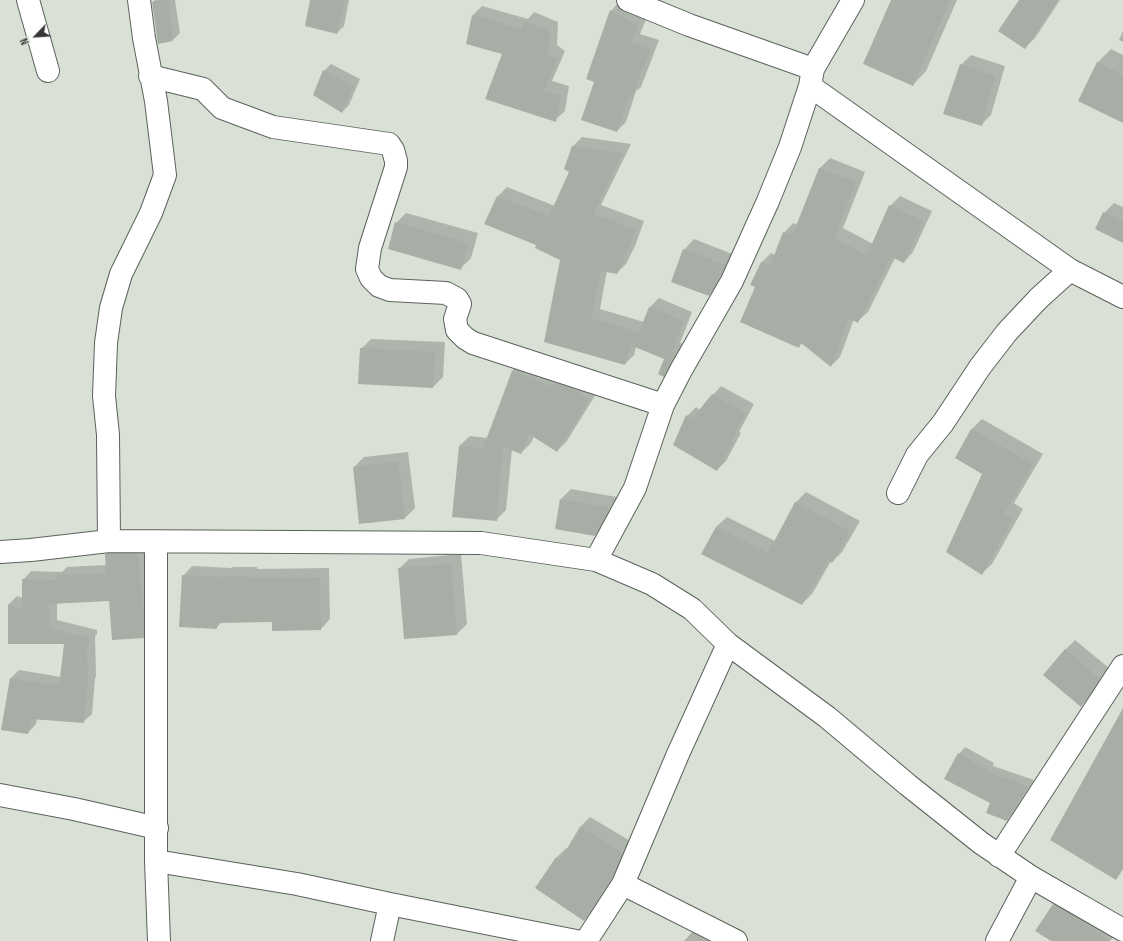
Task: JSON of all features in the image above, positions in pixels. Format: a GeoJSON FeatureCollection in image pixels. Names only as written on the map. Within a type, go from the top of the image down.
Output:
{"type":"FeatureCollection","features":[{"type":"Feature","properties":{"kind":"street"},"geometry":{"type":"LineString","coordinates":[[28,0],[48,71]]}},
{"type":"Feature","properties":{"kind":"street"},"geometry":{"type":"LineString","coordinates":[[109,541],[108,436],[104,396],[106,343],[111,308],[121,274],[151,213],[165,175],[156,101],[150,76],[139,0]]}},
{"type":"Feature","properties":{"kind":"street"},"geometry":{"type":"LineString","coordinates":[[628,0],[811,78],[1070,270],[1123,297]]}},
{"type":"Feature","properties":{"kind":"street"},"geometry":{"type":"LineString","coordinates":[[596,560],[635,488],[663,406],[681,370],[732,281],[790,147],[811,78],[853,0]]}},
{"type":"Feature","properties":{"kind":"street"},"geometry":{"type":"LineString","coordinates":[[150,76],[204,89],[222,108],[273,126],[389,144],[393,150],[396,167],[370,248],[367,269],[371,278],[378,286],[390,290],[446,293],[457,299],[460,304],[455,318],[457,330],[464,338],[473,343],[663,406]]}},
{"type":"Feature","properties":{"kind":"street"},"geometry":{"type":"LineString","coordinates":[[898,493],[917,455],[943,424],[980,367],[1007,332],[1070,270]]}},
{"type":"Feature","properties":{"kind":"street"},"geometry":{"type":"LineString","coordinates":[[0,552],[109,541],[481,543],[596,560],[652,584],[692,609],[728,644],[827,716],[908,785],[999,856],[1031,877],[1123,930]]}},
{"type":"Feature","properties":{"kind":"street"},"geometry":{"type":"LineString","coordinates":[[156,542],[156,861],[159,941]]}},
{"type":"Feature","properties":{"kind":"street"},"geometry":{"type":"LineString","coordinates":[[586,941],[623,884],[678,754],[728,644]]}},
{"type":"Feature","properties":{"kind":"street"},"geometry":{"type":"LineString","coordinates":[[999,856],[1123,666]]}},
{"type":"Feature","properties":{"kind":"street"},"geometry":{"type":"LineString","coordinates":[[0,795],[74,809],[156,828]]}},
{"type":"Feature","properties":{"kind":"street"},"geometry":{"type":"LineString","coordinates":[[156,861],[297,884],[576,941]]}},
{"type":"Feature","properties":{"kind":"street"},"geometry":{"type":"LineString","coordinates":[[997,941],[1031,877]]}},
{"type":"Feature","properties":{"kind":"street"},"geometry":{"type":"LineString","coordinates":[[623,884],[736,941]]}},
{"type":"Feature","properties":{"kind":"street"},"geometry":{"type":"LineString","coordinates":[[382,941],[390,904]]}},
{"type":"Feature","properties":{"kind":"building"},"geometry":{"type":"Polygon","coordinates":[[[168,0],[173,41],[158,44],[152,2],[168,0]]]}},
{"type":"Feature","properties":{"kind":"building"},"geometry":{"type":"Polygon","coordinates":[[[310,0],[345,0],[337,34],[305,26],[310,0]]]}},
{"type":"Feature","properties":{"kind":"building"},"geometry":{"type":"Polygon","coordinates":[[[891,0],[950,0],[913,86],[863,64],[891,0]]]}},
{"type":"Feature","properties":{"kind":"building"},"geometry":{"type":"Polygon","coordinates":[[[1019,0],[1058,0],[1025,49],[998,31],[1019,0]]]}},
{"type":"Feature","properties":{"kind":"building"},"geometry":{"type":"Polygon","coordinates":[[[610,10],[639,27],[631,43],[651,49],[632,97],[629,96],[617,132],[581,120],[594,82],[586,79],[610,10]]]}},
{"type":"Feature","properties":{"kind":"building"},"geometry":{"type":"Polygon","coordinates":[[[472,15],[522,29],[524,21],[550,31],[548,54],[557,60],[544,91],[561,95],[556,122],[485,99],[502,54],[466,44],[472,15]]]}},
{"type":"Feature","properties":{"kind":"building"},"geometry":{"type":"Polygon","coordinates":[[[1097,62],[1123,75],[1123,123],[1078,101],[1097,62]]]}},
{"type":"Feature","properties":{"kind":"building"},"geometry":{"type":"Polygon","coordinates":[[[960,64],[995,76],[982,126],[943,114],[960,64]]]}},
{"type":"Feature","properties":{"kind":"building"},"geometry":{"type":"Polygon","coordinates":[[[323,70],[354,86],[342,113],[313,95],[323,70]]]}},
{"type":"Feature","properties":{"kind":"building"},"geometry":{"type":"Polygon","coordinates":[[[572,146],[623,153],[593,214],[636,230],[617,274],[601,271],[591,318],[639,332],[649,307],[684,321],[672,352],[676,354],[664,377],[658,374],[664,359],[630,345],[625,365],[544,342],[560,260],[535,248],[536,245],[484,224],[497,196],[549,216],[569,172],[564,169],[572,146]]]}},
{"type":"Feature","properties":{"kind":"building"},"geometry":{"type":"Polygon","coordinates":[[[819,168],[856,182],[834,238],[867,255],[889,205],[923,221],[904,263],[891,257],[858,323],[849,318],[831,367],[801,343],[799,348],[740,322],[755,287],[750,285],[761,262],[770,266],[783,232],[792,236],[819,168]]]}},
{"type":"Feature","properties":{"kind":"building"},"geometry":{"type":"Polygon","coordinates":[[[1103,212],[1123,222],[1123,243],[1095,229],[1103,212]]]}},
{"type":"Feature","properties":{"kind":"building"},"geometry":{"type":"Polygon","coordinates":[[[395,222],[468,243],[461,270],[388,249],[395,222]]]}},
{"type":"Feature","properties":{"kind":"building"},"geometry":{"type":"Polygon","coordinates":[[[683,249],[726,265],[709,296],[671,282],[683,249]]]}},
{"type":"Feature","properties":{"kind":"building"},"geometry":{"type":"Polygon","coordinates":[[[360,348],[435,352],[433,388],[358,384],[360,348]]]}},
{"type":"Feature","properties":{"kind":"building"},"geometry":{"type":"Polygon","coordinates":[[[512,371],[553,387],[555,383],[573,389],[589,399],[557,452],[529,434],[521,454],[503,447],[497,521],[452,517],[459,446],[483,448],[512,371]]]}},
{"type":"Feature","properties":{"kind":"building"},"geometry":{"type":"Polygon","coordinates":[[[712,394],[746,413],[731,441],[733,442],[717,471],[673,445],[686,415],[692,419],[712,394]]]}},
{"type":"Feature","properties":{"kind":"building"},"geometry":{"type":"Polygon","coordinates":[[[971,429],[1033,464],[1004,514],[1013,519],[982,575],[946,552],[982,474],[955,458],[971,429]]]}},
{"type":"Feature","properties":{"kind":"building"},"geometry":{"type":"Polygon","coordinates":[[[398,461],[405,519],[359,524],[353,467],[398,461]]]}},
{"type":"Feature","properties":{"kind":"building"},"geometry":{"type":"Polygon","coordinates":[[[560,499],[608,507],[607,514],[595,536],[555,529],[560,499]]]}},
{"type":"Feature","properties":{"kind":"building"},"geometry":{"type":"Polygon","coordinates":[[[795,502],[850,531],[832,563],[828,560],[802,605],[701,554],[716,527],[768,553],[795,502]]]}},
{"type":"Feature","properties":{"kind":"building"},"geometry":{"type":"Polygon","coordinates":[[[105,554],[138,554],[144,614],[144,638],[112,640],[109,601],[49,604],[49,628],[89,638],[89,644],[87,644],[88,686],[84,723],[31,719],[28,734],[1,730],[10,678],[59,686],[64,644],[8,644],[8,604],[22,609],[22,579],[57,580],[57,575],[106,573],[105,554]]]}},
{"type":"Feature","properties":{"kind":"building"},"geometry":{"type":"Polygon","coordinates":[[[451,564],[457,635],[404,639],[398,568],[451,564]]]}},
{"type":"Feature","properties":{"kind":"building"},"geometry":{"type":"Polygon","coordinates":[[[182,575],[223,577],[248,576],[248,578],[320,577],[321,630],[272,631],[272,622],[217,623],[217,629],[179,627],[182,575]]]}},
{"type":"Feature","properties":{"kind":"building"},"geometry":{"type":"Polygon","coordinates":[[[1065,649],[1100,679],[1081,707],[1043,675],[1065,649]]]}},
{"type":"Feature","properties":{"kind":"building"},"geometry":{"type":"Polygon","coordinates":[[[1123,708],[1123,869],[1116,880],[1050,840],[1123,708]]]}},
{"type":"Feature","properties":{"kind":"building"},"geometry":{"type":"Polygon","coordinates":[[[958,753],[988,770],[987,772],[1028,787],[1007,821],[986,813],[990,803],[944,779],[958,753]]]}},
{"type":"Feature","properties":{"kind":"building"},"geometry":{"type":"Polygon","coordinates":[[[580,827],[623,853],[612,878],[584,921],[535,888],[556,857],[560,860],[580,827]]]}},
{"type":"Feature","properties":{"kind":"building"},"geometry":{"type":"Polygon","coordinates":[[[1053,904],[1075,916],[1110,941],[1051,941],[1035,931],[1053,904]]]}}]}
